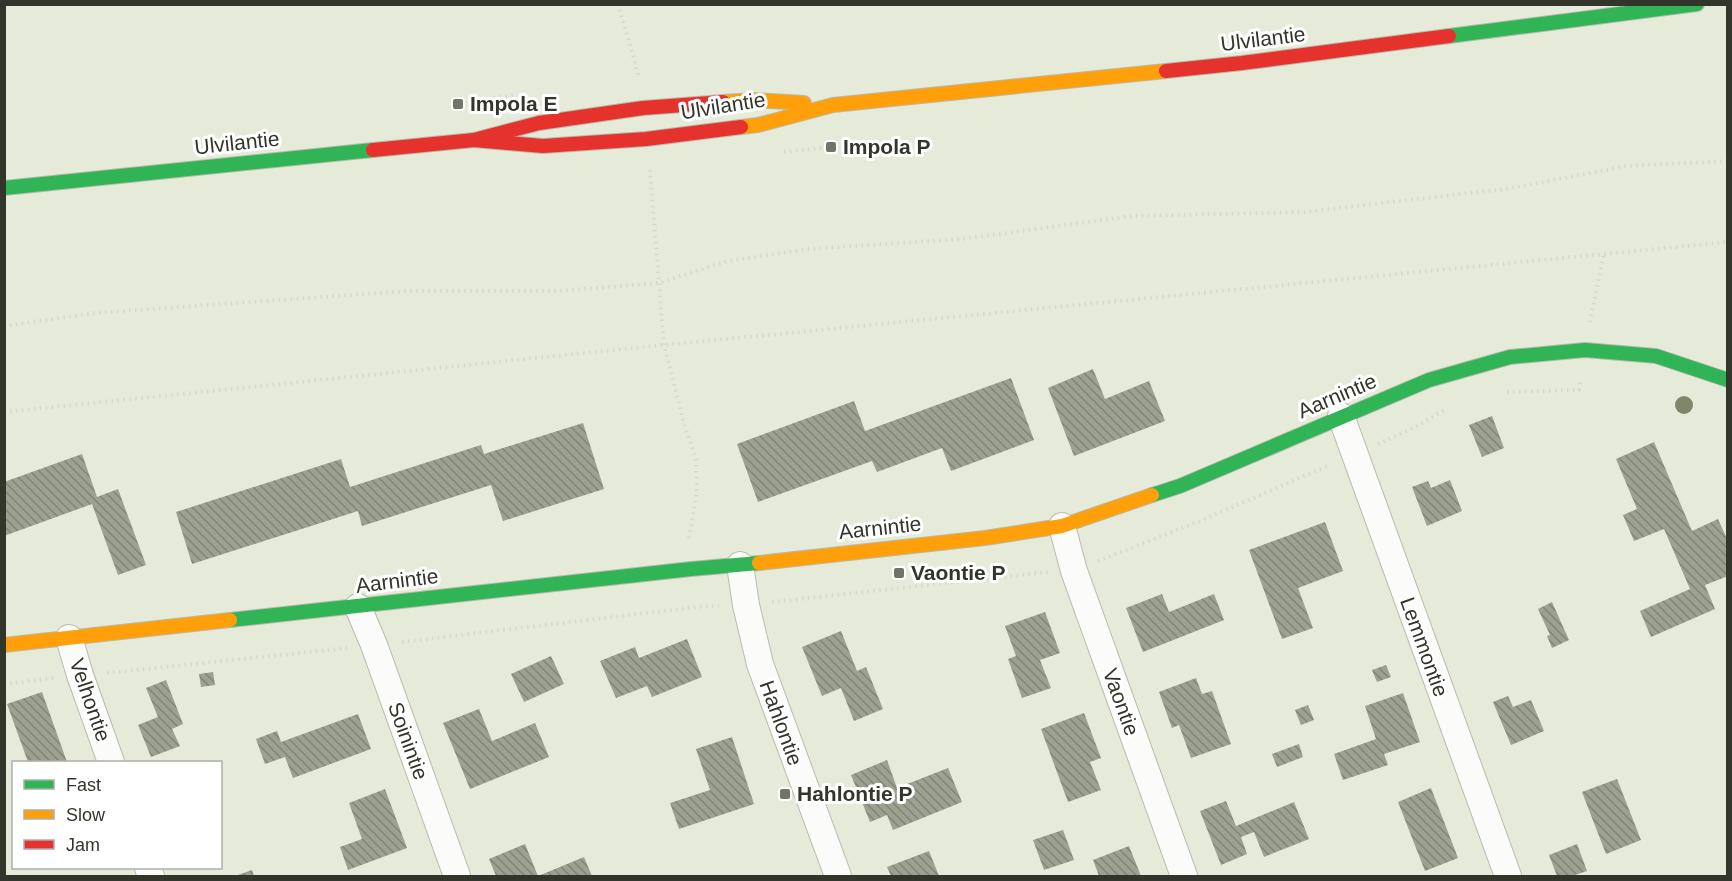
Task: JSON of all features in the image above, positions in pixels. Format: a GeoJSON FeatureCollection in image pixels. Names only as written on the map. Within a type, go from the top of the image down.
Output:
{"type":"FeatureCollection","features":[{"type":"Feature","properties":{"kind":"main road","name":"Ulvilantie"},"geometry":{"type":"LineString","coordinates":[[474,141],[543,146],[646,139],[758,124],[833,105],[1242,63],[1697,4]]}},
{"type":"Feature","properties":{"kind":"main road","name":"Ulvilantie"},"geometry":{"type":"LineString","coordinates":[[4,188],[474,141],[539,123],[643,108],[754,100],[833,105]]}},
{"type":"Feature","properties":{"kind":"main road","name":"Aarnintie"},"geometry":{"type":"LineString","coordinates":[[4,645],[984,538],[1062,526],[1180,486],[1429,380],[1510,357],[1585,350],[1656,356],[1728,380]]}},
{"type":"Feature","properties":{"kind":"street","name":"Lemmontie"},"geometry":{"type":"LineString","coordinates":[[1341,416],[1508,876]]}},
{"type":"Feature","properties":{"kind":"street","name":"Vaontie"},"geometry":{"type":"LineString","coordinates":[[1062,526],[1074,571],[1184,876]]}},
{"type":"Feature","properties":{"kind":"street","name":"Hahlontie"},"geometry":{"type":"LineString","coordinates":[[740,565],[746,605],[760,664],[837,876]]}},
{"type":"Feature","properties":{"kind":"street","name":"Soinintie"},"geometry":{"type":"LineString","coordinates":[[358,607],[374,645],[457,876]]}},
{"type":"Feature","properties":{"kind":"street","name":"Velhontie"},"geometry":{"type":"LineString","coordinates":[[69,638],[111,761]]}},
{"type":"Feature","properties":{"kind":"path"},"geometry":{"type":"LineString","coordinates":[[618,4],[633,56],[643,108]]}},
{"type":"Feature","properties":{"kind":"path"},"geometry":{"type":"LineString","coordinates":[[646,139],[664,345],[684,423],[696,459],[697,492],[689,538],[697,607]]}},
{"type":"Feature","properties":{"kind":"path"},"geometry":{"type":"LineString","coordinates":[[4,326],[94,313],[409,291],[557,291],[659,283],[728,261],[809,249],[961,239],[1132,216],[1304,212],[1506,189],[1626,166],[1728,161]]}},
{"type":"Feature","properties":{"kind":"path"},"geometry":{"type":"LineString","coordinates":[[4,412],[664,345],[1728,242]]}},
{"type":"Feature","properties":{"kind":"building"},"geometry":{"type":"Polygon","coordinates":[[[1093,369],[1105,399],[1149,381],[1165,421],[1074,456],[1048,388],[1093,369]]]}},
{"type":"Feature","properties":{"kind":"building"},"geometry":{"type":"Polygon","coordinates":[[[1011,378],[1034,440],[951,471],[942,448],[877,472],[872,461],[758,502],[737,444],[854,401],[865,431],[1011,378]]]}},
{"type":"Feature","properties":{"kind":"building"},"geometry":{"type":"Polygon","coordinates":[[[1492,416],[1504,448],[1482,457],[1469,425],[1492,416]]]}},
{"type":"Feature","properties":{"kind":"building"},"geometry":{"type":"Polygon","coordinates":[[[583,423],[604,489],[503,521],[491,485],[362,526],[358,511],[192,564],[176,512],[341,459],[350,487],[481,445],[484,454],[583,423]]]}},
{"type":"Feature","properties":{"kind":"building"},"geometry":{"type":"Polygon","coordinates":[[[1654,442],[1692,531],[1718,519],[1728,541],[1728,576],[1705,585],[1715,609],[1651,637],[1640,611],[1690,589],[1664,529],[1634,541],[1623,515],[1637,509],[1616,459],[1654,442]]]}},
{"type":"Feature","properties":{"kind":"building"},"geometry":{"type":"Polygon","coordinates":[[[82,454],[97,497],[118,489],[146,565],[118,575],[92,504],[4,536],[4,482],[82,454]]]}},
{"type":"Feature","properties":{"kind":"building"},"geometry":{"type":"Polygon","coordinates":[[[1450,480],[1462,511],[1427,526],[1412,487],[1428,481],[1431,488],[1450,480]]]}},
{"type":"Feature","properties":{"kind":"building"},"geometry":{"type":"Polygon","coordinates":[[[1325,522],[1343,571],[1298,588],[1313,628],[1282,639],[1249,550],[1325,522]]]}},
{"type":"Feature","properties":{"kind":"building"},"geometry":{"type":"Polygon","coordinates":[[[1162,594],[1169,612],[1214,594],[1224,620],[1143,652],[1126,608],[1162,594]]]}},
{"type":"Feature","properties":{"kind":"building"},"geometry":{"type":"Polygon","coordinates":[[[1552,602],[1569,640],[1552,648],[1547,636],[1550,635],[1538,609],[1552,602]]]}},
{"type":"Feature","properties":{"kind":"building"},"geometry":{"type":"Polygon","coordinates":[[[1045,612],[1060,653],[1040,660],[1051,688],[1022,698],[1008,659],[1016,656],[1005,626],[1045,612]]]}},
{"type":"Feature","properties":{"kind":"building"},"geometry":{"type":"Polygon","coordinates":[[[841,631],[857,671],[866,667],[883,709],[854,721],[841,688],[822,696],[802,647],[841,631]]]}},
{"type":"Feature","properties":{"kind":"building"},"geometry":{"type":"Polygon","coordinates":[[[687,639],[702,677],[652,697],[647,686],[616,698],[600,661],[635,647],[639,658],[687,639]]]}},
{"type":"Feature","properties":{"kind":"building"},"geometry":{"type":"Polygon","coordinates":[[[551,656],[564,684],[524,702],[511,674],[551,656]]]}},
{"type":"Feature","properties":{"kind":"building"},"geometry":{"type":"Polygon","coordinates":[[[1386,665],[1391,677],[1377,682],[1372,670],[1386,665]]]}},
{"type":"Feature","properties":{"kind":"building"},"geometry":{"type":"Polygon","coordinates":[[[213,672],[215,685],[201,687],[199,674],[213,672]]]}},
{"type":"Feature","properties":{"kind":"building"},"geometry":{"type":"Polygon","coordinates":[[[1196,678],[1202,694],[1212,691],[1231,744],[1191,758],[1179,725],[1172,728],[1159,692],[1196,678]]]}},
{"type":"Feature","properties":{"kind":"building"},"geometry":{"type":"Polygon","coordinates":[[[166,680],[183,724],[172,729],[180,746],[151,757],[138,725],[158,717],[146,688],[166,680]]]}},
{"type":"Feature","properties":{"kind":"building"},"geometry":{"type":"Polygon","coordinates":[[[42,692],[67,761],[28,761],[7,704],[42,692]]]}},
{"type":"Feature","properties":{"kind":"building"},"geometry":{"type":"Polygon","coordinates":[[[1403,693],[1420,742],[1384,754],[1388,765],[1343,780],[1334,754],[1376,739],[1365,706],[1403,693]]]}},
{"type":"Feature","properties":{"kind":"building"},"geometry":{"type":"Polygon","coordinates":[[[1508,696],[1513,707],[1531,700],[1544,731],[1511,745],[1493,702],[1508,696]]]}},
{"type":"Feature","properties":{"kind":"building"},"geometry":{"type":"Polygon","coordinates":[[[1308,705],[1314,720],[1301,725],[1295,710],[1308,705]]]}},
{"type":"Feature","properties":{"kind":"building"},"geometry":{"type":"Polygon","coordinates":[[[479,709],[492,741],[535,723],[549,757],[470,789],[443,723],[479,709]]]}},
{"type":"Feature","properties":{"kind":"building"},"geometry":{"type":"Polygon","coordinates":[[[1084,713],[1101,758],[1090,762],[1101,790],[1068,802],[1041,729],[1084,713]]]}},
{"type":"Feature","properties":{"kind":"building"},"geometry":{"type":"Polygon","coordinates":[[[358,714],[371,749],[293,778],[285,757],[265,764],[256,739],[277,731],[281,742],[358,714]]]}},
{"type":"Feature","properties":{"kind":"building"},"geometry":{"type":"Polygon","coordinates":[[[732,737],[754,804],[679,829],[670,803],[710,790],[696,749],[732,737]]]}},
{"type":"Feature","properties":{"kind":"building"},"geometry":{"type":"Polygon","coordinates":[[[1299,744],[1303,757],[1277,767],[1272,754],[1299,744]]]}},
{"type":"Feature","properties":{"kind":"building"},"geometry":{"type":"Polygon","coordinates":[[[887,760],[897,788],[948,768],[962,802],[893,830],[887,815],[870,822],[851,775],[887,760]]]}},
{"type":"Feature","properties":{"kind":"building"},"geometry":{"type":"Polygon","coordinates":[[[1617,779],[1641,840],[1606,854],[1582,792],[1617,779]]]}},
{"type":"Feature","properties":{"kind":"building"},"geometry":{"type":"Polygon","coordinates":[[[1431,788],[1458,858],[1425,871],[1398,802],[1431,788]]]}},
{"type":"Feature","properties":{"kind":"building"},"geometry":{"type":"Polygon","coordinates":[[[385,789],[407,848],[348,870],[340,847],[362,839],[349,803],[385,789]]]}},
{"type":"Feature","properties":{"kind":"building"},"geometry":{"type":"Polygon","coordinates":[[[1226,801],[1236,826],[1294,802],[1309,839],[1264,857],[1254,832],[1241,837],[1247,854],[1221,865],[1200,811],[1226,801]]]}},
{"type":"Feature","properties":{"kind":"building"},"geometry":{"type":"Polygon","coordinates":[[[1063,830],[1074,860],[1044,870],[1033,840],[1063,830]]]}},
{"type":"Feature","properties":{"kind":"building"},"geometry":{"type":"Polygon","coordinates":[[[525,844],[538,876],[496,876],[489,859],[525,844]]]}},
{"type":"Feature","properties":{"kind":"building"},"geometry":{"type":"Polygon","coordinates":[[[1577,844],[1587,871],[1572,876],[1557,876],[1549,855],[1577,844]]]}},
{"type":"Feature","properties":{"kind":"building"},"geometry":{"type":"Polygon","coordinates":[[[1129,846],[1141,876],[1099,876],[1093,860],[1129,846]]]}},
{"type":"Feature","properties":{"kind":"building"},"geometry":{"type":"Polygon","coordinates":[[[929,851],[939,876],[891,876],[887,867],[929,851]]]}},
{"type":"Feature","properties":{"kind":"building"},"geometry":{"type":"Polygon","coordinates":[[[584,857],[592,876],[538,876],[584,857]]]}},
{"type":"Feature","properties":{"kind":"building"},"geometry":{"type":"Polygon","coordinates":[[[252,870],[254,876],[235,876],[252,870]]]}},
{"type":"Feature","properties":{"kind":"traffic: fast"},"geometry":{"type":"LineString","coordinates":[[1449,36],[1697,4]]}},
{"type":"Feature","properties":{"kind":"traffic: fast"},"geometry":{"type":"LineString","coordinates":[[4,188],[373,150]]}},
{"type":"Feature","properties":{"kind":"traffic: fast"},"geometry":{"type":"LineString","coordinates":[[1152,495],[1180,486],[1429,380],[1510,357],[1585,350],[1656,356],[1728,380]]}},
{"type":"Feature","properties":{"kind":"traffic: fast"},"geometry":{"type":"LineString","coordinates":[[230,620],[759,563]]}},
{"type":"Feature","properties":{"kind":"traffic: slow"},"geometry":{"type":"LineString","coordinates":[[741,127],[758,125],[833,105],[1166,71]]}},
{"type":"Feature","properties":{"kind":"traffic: slow"},"geometry":{"type":"LineString","coordinates":[[723,102],[754,100],[804,103]]}},
{"type":"Feature","properties":{"kind":"traffic: slow"},"geometry":{"type":"LineString","coordinates":[[759,563],[985,538],[1062,526],[1152,495]]}},
{"type":"Feature","properties":{"kind":"traffic: slow"},"geometry":{"type":"LineString","coordinates":[[4,645],[230,620]]}},
{"type":"Feature","properties":{"kind":"traffic: jam"},"geometry":{"type":"LineString","coordinates":[[1166,71],[1449,36]]}},
{"type":"Feature","properties":{"kind":"traffic: jam"},"geometry":{"type":"LineString","coordinates":[[373,150],[474,140],[539,123],[643,108],[723,102]]}},
{"type":"Feature","properties":{"kind":"traffic: jam"},"geometry":{"type":"LineString","coordinates":[[474,140],[543,146],[646,139],[741,127]]}},
{"type":"Feature","properties":{"kind":"place","name":"Impola E"},"geometry":{"type":"Point","coordinates":[458,104]}},
{"type":"Feature","properties":{"kind":"place","name":"Impola P"},"geometry":{"type":"Point","coordinates":[831,147]}},
{"type":"Feature","properties":{"kind":"place","name":"Vaontie P"},"geometry":{"type":"Point","coordinates":[899,573]}},
{"type":"Feature","properties":{"kind":"place","name":"Hahlontie P"},"geometry":{"type":"Point","coordinates":[785,794]}}]}
